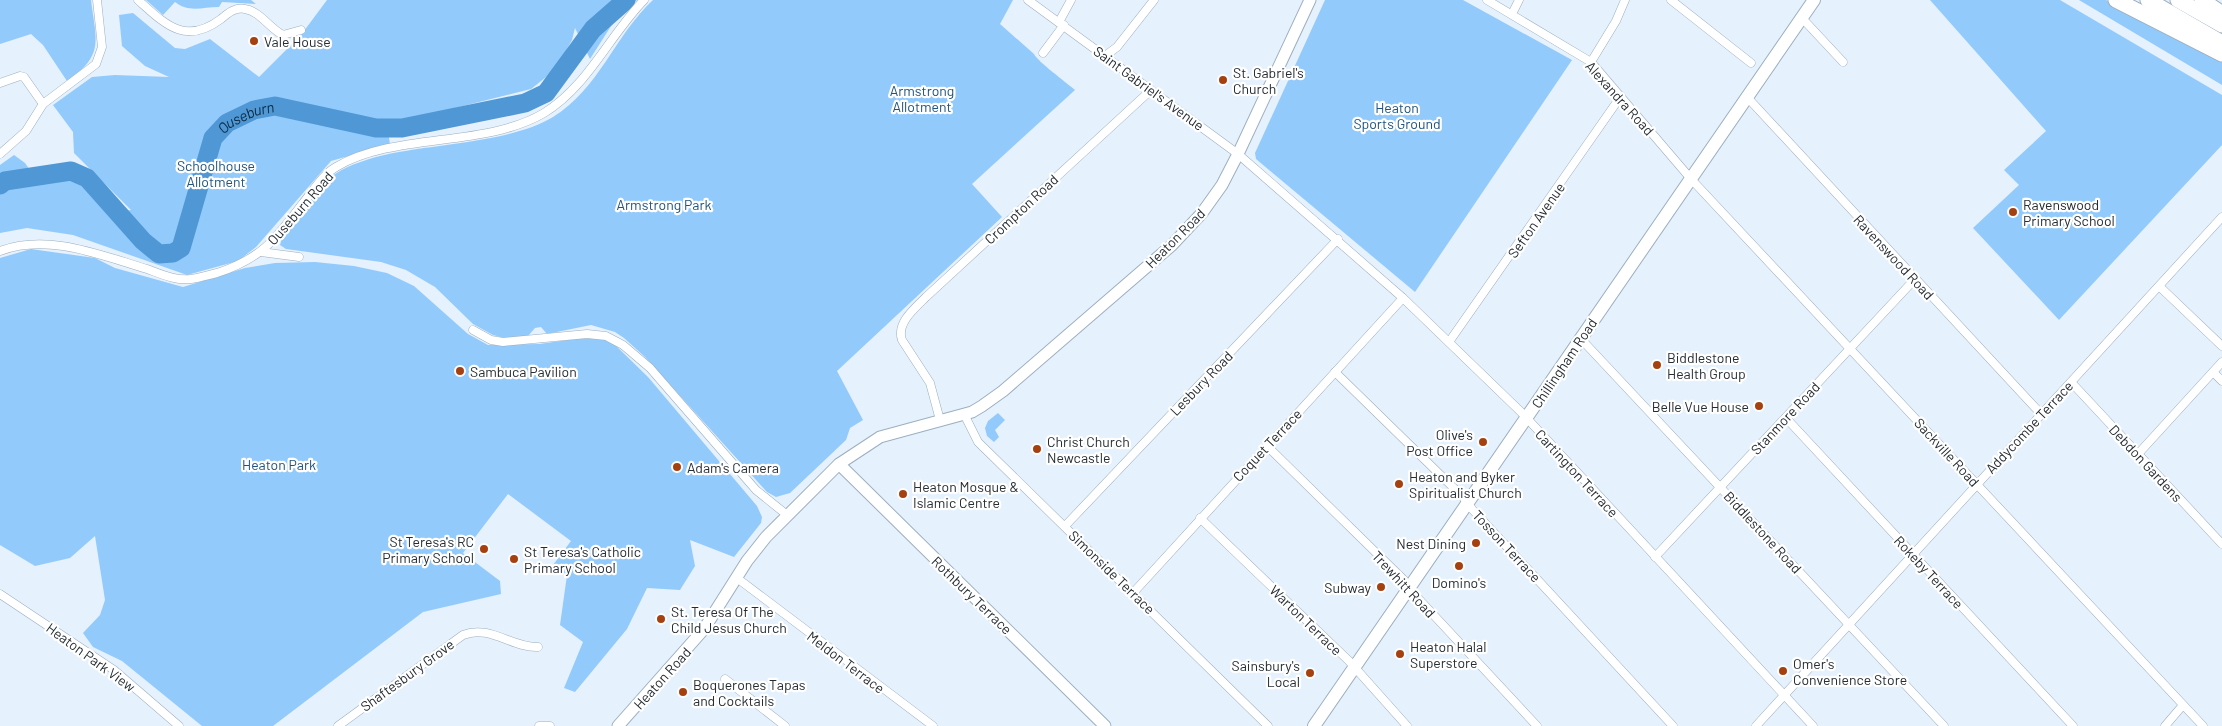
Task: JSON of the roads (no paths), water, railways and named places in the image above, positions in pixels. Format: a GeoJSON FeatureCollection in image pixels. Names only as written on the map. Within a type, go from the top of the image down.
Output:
{"type":"FeatureCollection","features":[{"type":"Feature","properties":{"kind":"highway"},"geometry":{"type":"LineString","coordinates":[[2116,0],[2222,54]]}},
{"type":"Feature","properties":{"kind":"highway"},"geometry":{"type":"LineString","coordinates":[[2148,0],[2222,43]]}},
{"type":"Feature","properties":{"kind":"highway"},"geometry":{"type":"LineString","coordinates":[[2178,0],[2222,25]]}},
{"type":"Feature","properties":{"kind":"highway"},"geometry":{"type":"LineString","coordinates":[[2202,0],[2222,14]]}},
{"type":"Feature","properties":{"kind":"main road","name":"Chillingham Road"},"geometry":{"type":"LineString","coordinates":[[1314,726],[1814,0]]}},
{"type":"Feature","properties":{"kind":"street"},"geometry":{"type":"LineString","coordinates":[[0,154],[26,131],[43,104],[93,68],[100,58],[102,47],[96,0]]}},
{"type":"Feature","properties":{"kind":"street"},"geometry":{"type":"LineString","coordinates":[[138,0],[169,26],[182,32],[192,32],[208,28],[233,10],[242,9],[252,11],[283,36],[301,30]]}},
{"type":"Feature","properties":{"kind":"street","name":"Ouseburn Road"},"geometry":{"type":"LineString","coordinates":[[0,251],[30,243],[57,246],[110,258],[184,280],[233,268],[261,252],[326,175],[341,164],[389,148],[449,139],[511,126],[533,118],[553,107],[579,83],[644,0]]}},
{"type":"Feature","properties":{"kind":"street","name":"Saint Gabriel's Avenue"},"geometry":{"type":"LineString","coordinates":[[1028,0],[1238,154]]}},
{"type":"Feature","properties":{"kind":"street"},"geometry":{"type":"LineString","coordinates":[[1043,53],[1062,24],[1071,0]]}},
{"type":"Feature","properties":{"kind":"street"},"geometry":{"type":"LineString","coordinates":[[1105,56],[1116,47],[1154,0]]}},
{"type":"Feature","properties":{"kind":"street","name":"Heaton Road"},"geometry":{"type":"LineString","coordinates":[[618,726],[693,643],[720,606],[755,551],[787,515],[839,464],[880,438],[977,409],[1003,391],[1172,244],[1202,213],[1222,184],[1238,154],[1310,0]]}},
{"type":"Feature","properties":{"kind":"street","name":"Alexandra Road"},"geometry":{"type":"LineString","coordinates":[[1488,0],[1591,62],[1691,179]]}},
{"type":"Feature","properties":{"kind":"street"},"geometry":{"type":"LineString","coordinates":[[1512,14],[1519,0]]}},
{"type":"Feature","properties":{"kind":"street"},"geometry":{"type":"LineString","coordinates":[[1591,62],[1616,21],[1626,0]]}},
{"type":"Feature","properties":{"kind":"street"},"geometry":{"type":"LineString","coordinates":[[1671,0],[1751,63]]}},
{"type":"Feature","properties":{"kind":"street"},"geometry":{"type":"LineString","coordinates":[[1801,17],[1843,62]]}},
{"type":"Feature","properties":{"kind":"street"},"geometry":{"type":"LineString","coordinates":[[0,83],[22,76],[43,104]]}},
{"type":"Feature","properties":{"kind":"street","name":"Crompton Road"},"geometry":{"type":"LineString","coordinates":[[940,420],[930,384],[900,336],[901,328],[906,318],[926,297],[1151,90]]}},
{"type":"Feature","properties":{"kind":"street","name":"Sefton Avenue"},"geometry":{"type":"LineString","coordinates":[[1449,342],[1620,96]]}},
{"type":"Feature","properties":{"kind":"street","name":"Ravenswood Road"},"geometry":{"type":"LineString","coordinates":[[1746,97],[2042,415]]}},
{"type":"Feature","properties":{"kind":"street","name":"Cartington Terrace"},"geometry":{"type":"LineString","coordinates":[[1238,154],[1338,239],[1403,298],[1527,418],[1813,726]]}},
{"type":"Feature","properties":{"kind":"street","name":"Sackville Road"},"geometry":{"type":"LineString","coordinates":[[1691,179],[2203,726]]}},
{"type":"Feature","properties":{"kind":"street","name":"Addycombe Terrace"},"geometry":{"type":"LineString","coordinates":[[1756,726],[2222,217]]}},
{"type":"Feature","properties":{"kind":"street","name":"Lesbury Road"},"geometry":{"type":"LineString","coordinates":[[1065,526],[1338,239]]}},
{"type":"Feature","properties":{"kind":"street"},"geometry":{"type":"LineString","coordinates":[[261,252],[299,257]]}},
{"type":"Feature","properties":{"kind":"street","name":"Stanmore Road"},"geometry":{"type":"LineString","coordinates":[[1655,557],[1915,279]]}},
{"type":"Feature","properties":{"kind":"street"},"geometry":{"type":"LineString","coordinates":[[2159,286],[2222,346]]}},
{"type":"Feature","properties":{"kind":"street","name":"Coquet Terrace"},"geometry":{"type":"LineString","coordinates":[[1133,593],[1403,298]]}},
{"type":"Feature","properties":{"kind":"street"},"geometry":{"type":"LineString","coordinates":[[473,330],[491,340],[503,342],[587,334],[614,339],[644,362],[756,490],[787,515]]}},
{"type":"Feature","properties":{"kind":"street","name":"Biddlestone Road"},"geometry":{"type":"LineString","coordinates":[[1581,339],[1944,726]]}},
{"type":"Feature","properties":{"kind":"street"},"geometry":{"type":"LineString","coordinates":[[2138,454],[2222,362]]}},
{"type":"Feature","properties":{"kind":"street","name":"Tosson Terrace"},"geometry":{"type":"LineString","coordinates":[[1335,372],[1468,503],[1673,726]]}},
{"type":"Feature","properties":{"kind":"street"},"geometry":{"type":"LineString","coordinates":[[2213,372],[2222,381]]}},
{"type":"Feature","properties":{"kind":"street","name":"Debdon Gardens"},"geometry":{"type":"LineString","coordinates":[[2071,382],[2222,544]]}},
{"type":"Feature","properties":{"kind":"street","name":"Simonside Terrace"},"geometry":{"type":"LineString","coordinates":[[964,414],[978,442],[1268,726]]}},
{"type":"Feature","properties":{"kind":"street","name":"Rokeby Terrace"},"geometry":{"type":"LineString","coordinates":[[1786,418],[2073,726]]}},
{"type":"Feature","properties":{"kind":"street","name":"Trewhitt Road"},"geometry":{"type":"LineString","coordinates":[[1267,446],[1404,580],[1537,726]]}},
{"type":"Feature","properties":{"kind":"street","name":"Rothbury Terrace"},"geometry":{"type":"LineString","coordinates":[[839,464],[1105,726]]}},
{"type":"Feature","properties":{"kind":"street","name":"Warton Terrace"},"geometry":{"type":"LineString","coordinates":[[1200,518],[1354,668],[1407,726]]}},
{"type":"Feature","properties":{"kind":"street","name":"Meldon Terrace"},"geometry":{"type":"LineString","coordinates":[[737,578],[932,726]]}},
{"type":"Feature","properties":{"kind":"street","name":"Heaton Park View"},"geometry":{"type":"LineString","coordinates":[[0,594],[114,670],[179,726]]}},
{"type":"Feature","properties":{"kind":"street","name":"Shaftesbury Grove"},"geometry":{"type":"LineString","coordinates":[[338,726],[463,635],[474,631],[485,632],[523,645],[538,647]]}},
{"type":"Feature","properties":{"kind":"street"},"geometry":{"type":"LineString","coordinates":[[725,679],[785,726]]}},
{"type":"Feature","properties":{"kind":"street"},"geometry":{"type":"LineString","coordinates":[[2165,726],[2183,705]]}},
{"type":"Feature","properties":{"kind":"street"},"geometry":{"type":"LineString","coordinates":[[539,726],[550,726]]}},
{"type":"Feature","properties":{"kind":"waterway","name":"Ouseburn"},"geometry":{"type":"LineString","coordinates":[[0,185],[5,181],[71,171],[87,178],[143,241],[159,254],[173,253],[181,248],[213,138],[227,123],[254,110],[275,106],[376,128],[402,128],[525,103],[546,93],[593,29],[626,0]]}},
{"type":"Feature","properties":{"kind":"place","name":"Vale House"},"geometry":{"type":"Point","coordinates":[254,41]}},
{"type":"Feature","properties":{"kind":"place","name":"St. Gabriel's Church"},"geometry":{"type":"Point","coordinates":[1223,80]}},
{"type":"Feature","properties":{"kind":"place","name":"Ravenswood Primary School"},"geometry":{"type":"Point","coordinates":[2013,212]}},
{"type":"Feature","properties":{"kind":"place","name":"Biddlestone Health Group"},"geometry":{"type":"Point","coordinates":[1657,365]}},
{"type":"Feature","properties":{"kind":"place","name":"Sambuca Pavilion"},"geometry":{"type":"Point","coordinates":[460,371]}},
{"type":"Feature","properties":{"kind":"place","name":"Belle Vue House"},"geometry":{"type":"Point","coordinates":[1759,406]}},
{"type":"Feature","properties":{"kind":"place","name":"Olive's Post Office"},"geometry":{"type":"Point","coordinates":[1483,442]}},
{"type":"Feature","properties":{"kind":"place","name":"Christ Church Newcastle"},"geometry":{"type":"Point","coordinates":[1037,449]}},
{"type":"Feature","properties":{"kind":"place","name":"Adam's Camera"},"geometry":{"type":"Point","coordinates":[677,467]}},
{"type":"Feature","properties":{"kind":"place","name":"Heaton and Byker Spiritualist Church"},"geometry":{"type":"Point","coordinates":[1399,484]}},
{"type":"Feature","properties":{"kind":"place","name":"Heaton Mosque & Islamic Centre"},"geometry":{"type":"Point","coordinates":[903,494]}},
{"type":"Feature","properties":{"kind":"place","name":"Nest Dining"},"geometry":{"type":"Point","coordinates":[1476,543]}},
{"type":"Feature","properties":{"kind":"place","name":"St Teresa's RC Primary School"},"geometry":{"type":"Point","coordinates":[484,549]}},
{"type":"Feature","properties":{"kind":"place","name":"St Teresa's Catholic Primary School"},"geometry":{"type":"Point","coordinates":[514,559]}},
{"type":"Feature","properties":{"kind":"place","name":"Domino's"},"geometry":{"type":"Point","coordinates":[1459,566]}},
{"type":"Feature","properties":{"kind":"place","name":"Subway"},"geometry":{"type":"Point","coordinates":[1381,587]}},
{"type":"Feature","properties":{"kind":"place","name":"St. Teresa Of The Child Jesus Church"},"geometry":{"type":"Point","coordinates":[661,619]}},
{"type":"Feature","properties":{"kind":"place","name":"Heaton Halal Superstore"},"geometry":{"type":"Point","coordinates":[1400,654]}},
{"type":"Feature","properties":{"kind":"place","name":"Omer's Convenience Store"},"geometry":{"type":"Point","coordinates":[1783,671]}},
{"type":"Feature","properties":{"kind":"place","name":"Sainsbury's Local"},"geometry":{"type":"Point","coordinates":[1310,673]}},
{"type":"Feature","properties":{"kind":"place","name":"Boquerones Tapas and Cocktails"},"geometry":{"type":"Point","coordinates":[683,692]}},
{"type":"Feature","properties":{"kind":"park label","name":"Armstrong Allotment"},"geometry":{"type":"Point","coordinates":[922,98]}},
{"type":"Feature","properties":{"kind":"park label","name":"Heaton Sports Ground"},"geometry":{"type":"Point","coordinates":[1397,116]}},
{"type":"Feature","properties":{"kind":"park label","name":"Schoolhouse Allotment"},"geometry":{"type":"Point","coordinates":[216,174]}},
{"type":"Feature","properties":{"kind":"park label","name":"Armstrong Park"},"geometry":{"type":"Point","coordinates":[664,204]}},
{"type":"Feature","properties":{"kind":"park label","name":"Heaton Park"},"geometry":{"type":"Point","coordinates":[279,464]}}]}
